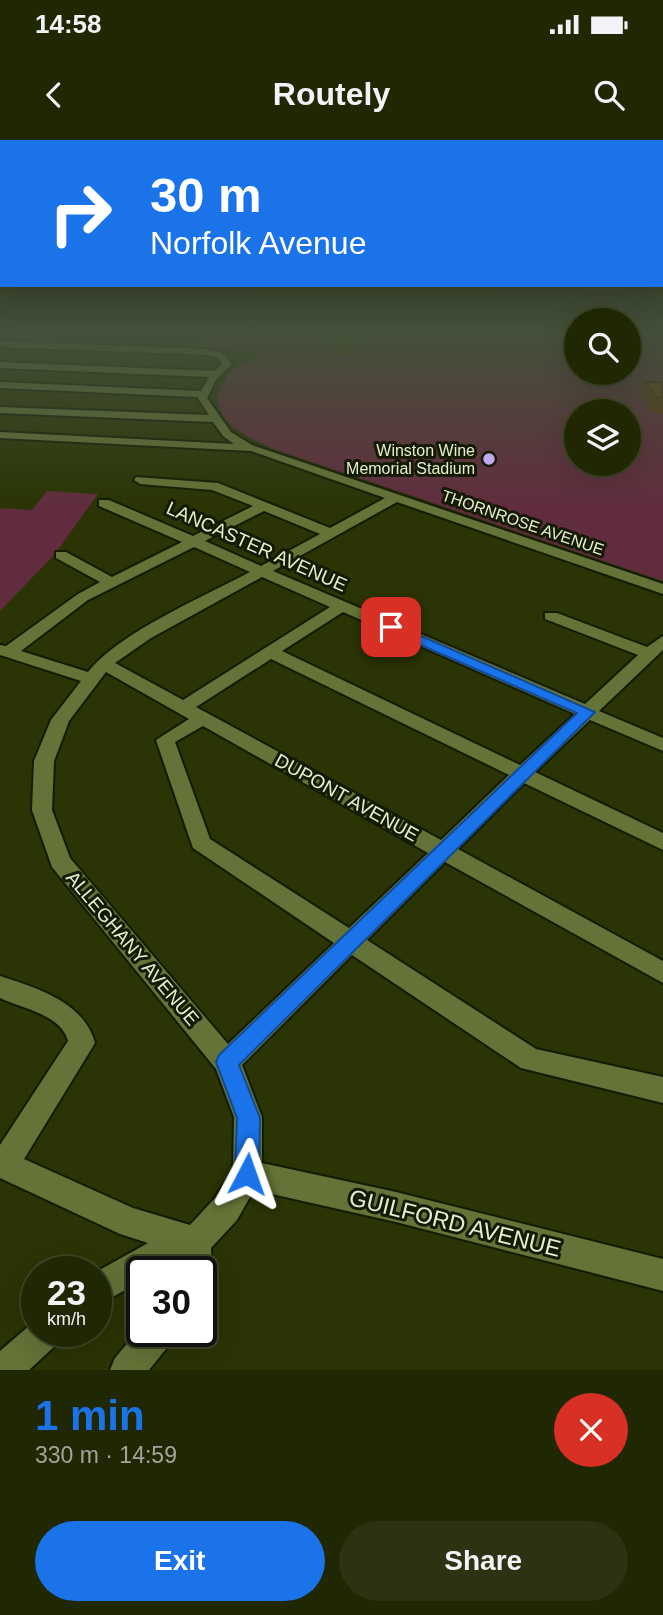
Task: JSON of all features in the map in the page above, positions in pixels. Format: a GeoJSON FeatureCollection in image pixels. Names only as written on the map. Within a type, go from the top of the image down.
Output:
{"type":"FeatureCollection","features":[{"type":"Feature","properties":{"kind":"street"},"geometry":{"type":"LineString","coordinates":[[121,390],[202,394]]}},
{"type":"Feature","properties":{"kind":"street"},"geometry":{"type":"LineString","coordinates":[[202,394],[205,390]]}},
{"type":"Feature","properties":{"kind":"street"},"geometry":{"type":"LineString","coordinates":[[202,394],[214,419],[232,438],[252,448]]}},
{"type":"Feature","properties":{"kind":"street"},"geometry":{"type":"LineString","coordinates":[[0,410],[214,419]]}},
{"type":"Feature","properties":{"kind":"street","name":"THORNROSE AVENUE"},"geometry":{"type":"LineString","coordinates":[[0,435],[252,448],[663,589]]}},
{"type":"Feature","properties":{"kind":"street"},"geometry":{"type":"LineString","coordinates":[[139,480],[214,486],[330,533]]}},
{"type":"Feature","properties":{"kind":"street","name":"ALLEGHANY AVENUE"},"geometry":{"type":"LineString","coordinates":[[196,1256],[247,1174],[248,1118],[227,1062],[190,1015],[93,905],[60,861],[51,841],[41,800],[44,761],[60,720],[98,671],[145,635],[397,497]]}},
{"type":"Feature","properties":{"kind":"street","name":"LANCASTER AVENUE"},"geometry":{"type":"LineString","coordinates":[[104,503],[663,745]]}},
{"type":"Feature","properties":{"kind":"street"},"geometry":{"type":"LineString","coordinates":[[4,651],[83,597],[264,506]]}},
{"type":"Feature","properties":{"kind":"street"},"geometry":{"type":"LineString","coordinates":[[61,555],[111,582]]}},
{"type":"Feature","properties":{"kind":"street"},"geometry":{"type":"LineString","coordinates":[[342,606],[270,652],[194,712],[165,740],[201,843],[530,1059],[663,1090]]}},
{"type":"Feature","properties":{"kind":"street"},"geometry":{"type":"LineString","coordinates":[[551,616],[656,647]]}},
{"type":"Feature","properties":{"kind":"street"},"geometry":{"type":"LineString","coordinates":[[227,1062],[520,775],[656,647]]}},
{"type":"Feature","properties":{"kind":"street","name":"DUPONT AVENUE"},"geometry":{"type":"LineString","coordinates":[[4,651],[98,671],[194,712],[663,973]]}},
{"type":"Feature","properties":{"kind":"street"},"geometry":{"type":"LineString","coordinates":[[270,652],[663,842]]}},
{"type":"Feature","properties":{"kind":"street"},"geometry":{"type":"LineString","coordinates":[[0,986],[67,1016],[77,1023],[82,1043],[77,1055],[2,1164],[131,1223],[193,1256]]}},
{"type":"Feature","properties":{"kind":"street","name":"GUILFORD AVENUE"},"geometry":{"type":"LineString","coordinates":[[247,1174],[396,1207],[663,1275]]}},
{"type":"Feature","properties":{"kind":"street"},"geometry":{"type":"LineString","coordinates":[[4,1370],[29,1347]]}},
{"type":"Feature","properties":{"kind":"street"},"geometry":{"type":"LineString","coordinates":[[127,1370],[146,1347]]}},
{"type":"Feature","properties":{"kind":"shaded area"},"geometry":{"type":"Polygon","coordinates":[[[219,390],[663,390],[663,581],[274,449],[237,430],[223,415],[217,395],[219,390]]]}},
{"type":"Feature","properties":{"kind":"shaded area"},"geometry":{"type":"Polygon","coordinates":[[[47,491],[98,494],[55,554],[0,611],[0,508],[32,510],[47,491]]]}},
{"type":"Feature","properties":{"kind":"building"},"geometry":{"type":"Polygon","coordinates":[[[651,390],[663,390],[663,398],[657,398],[651,390]]]}},
{"type":"Feature","properties":{"kind":"place","name":"Winston Wine Memorial Stadium"},"geometry":{"type":"Point","coordinates":[489,459]}},
{"type":"Feature","properties":{"kind":"route"},"geometry":{"type":"LineString","coordinates":[[247,1174],[250,1146],[248,1118],[227,1062],[587,712],[391,627]]}}]}
